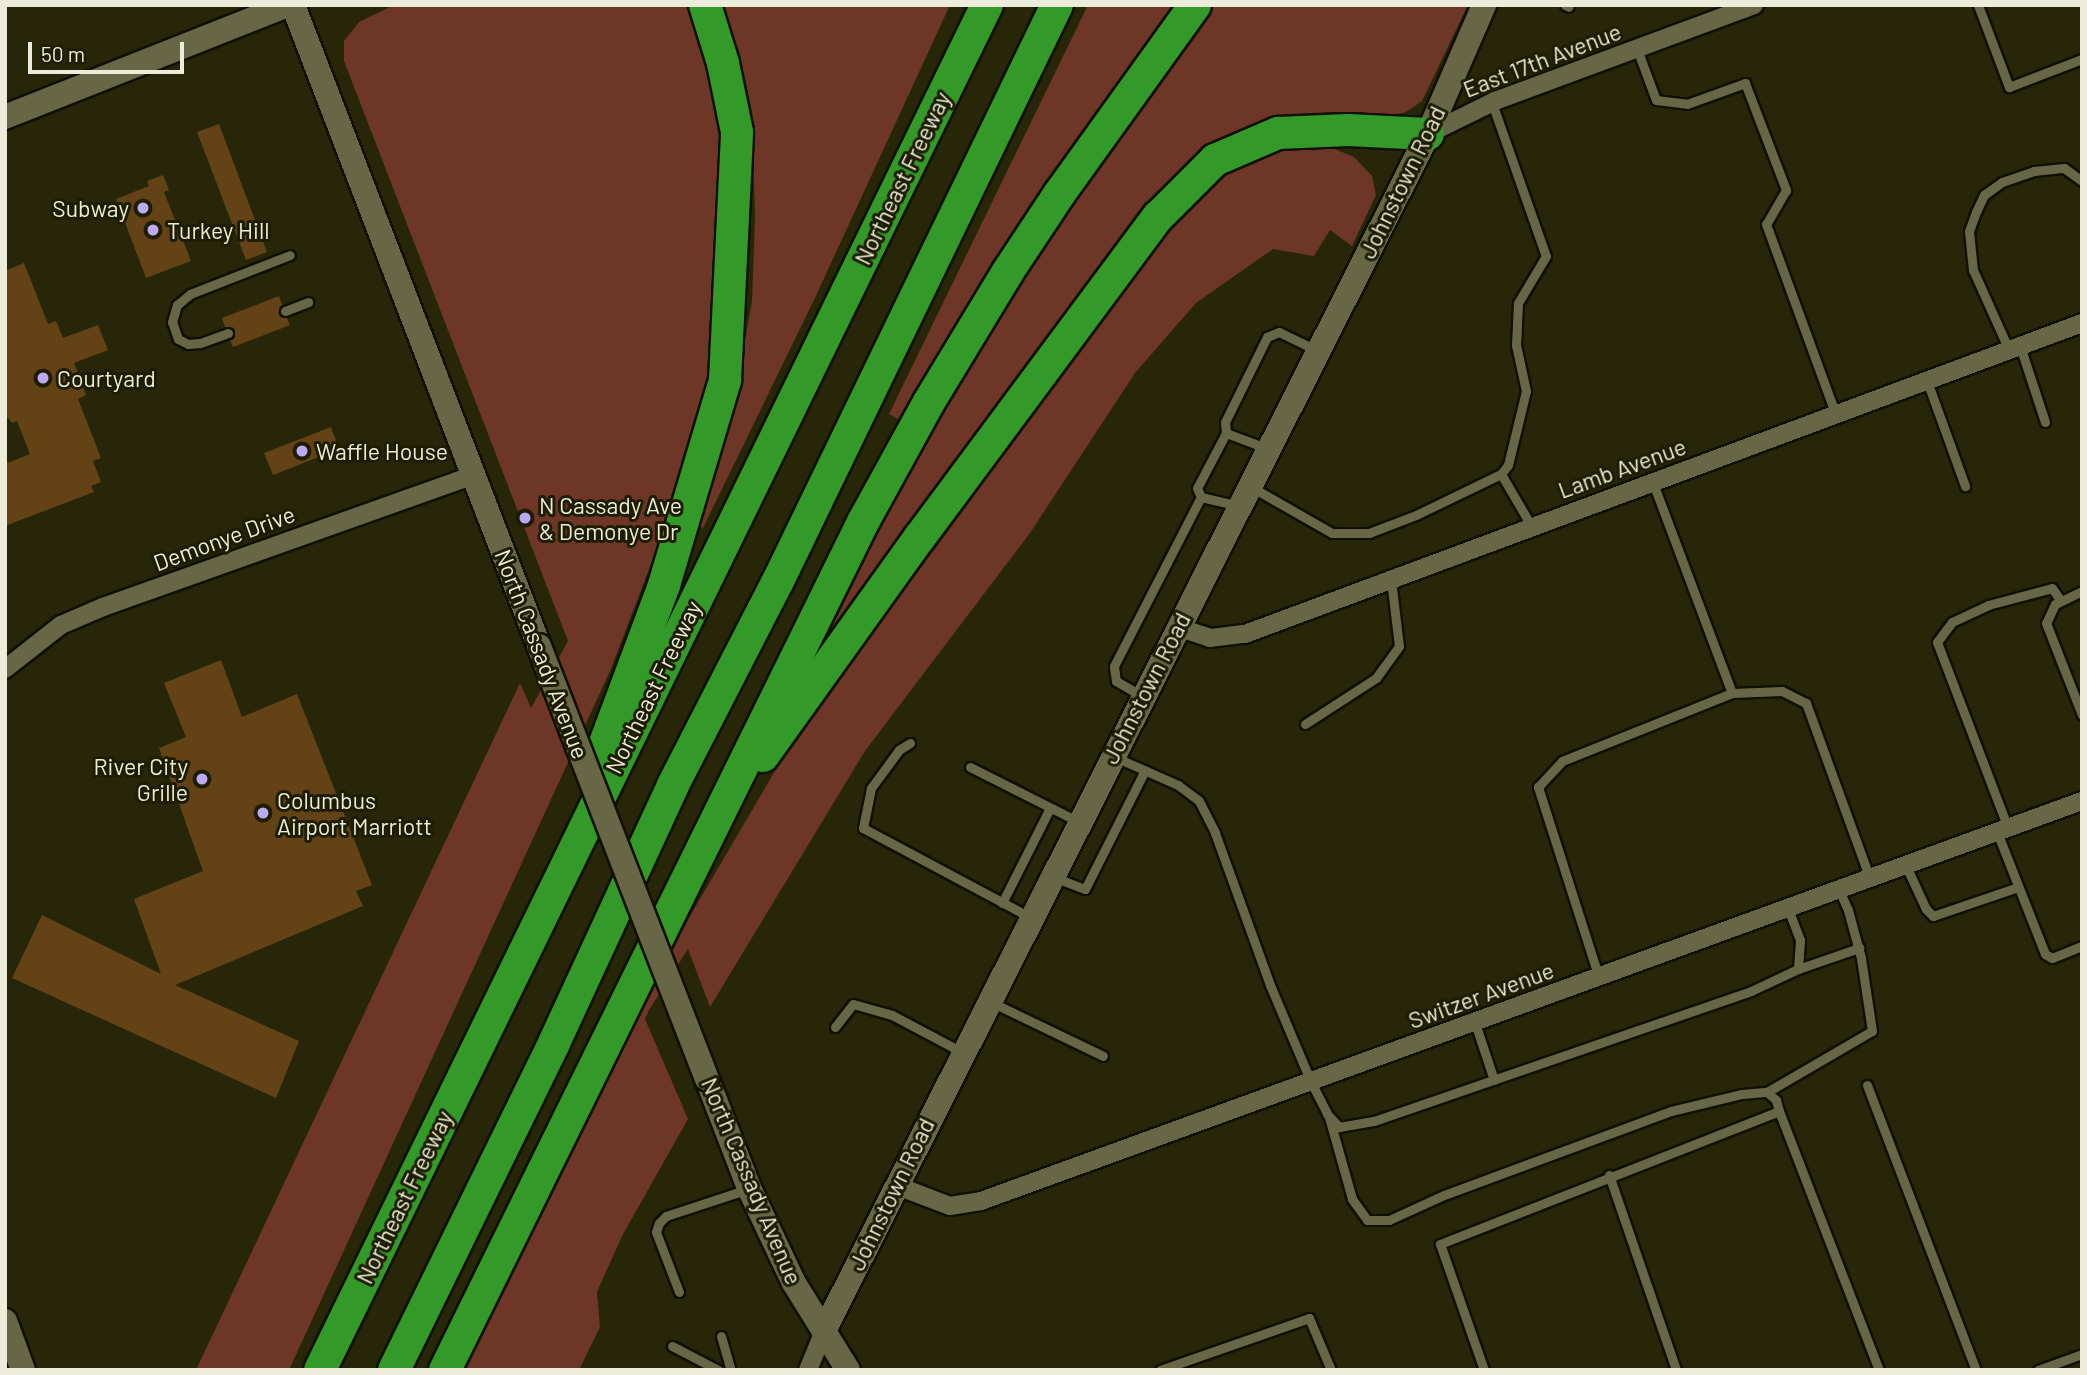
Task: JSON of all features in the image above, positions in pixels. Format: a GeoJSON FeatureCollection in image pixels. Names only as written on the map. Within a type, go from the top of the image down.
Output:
{"type":"FeatureCollection","features":[{"type":"Feature","properties":{"kind":"highway"},"geometry":{"type":"LineString","coordinates":[[555,892],[612,719],[664,585],[725,380],[737,132],[723,63],[705,5]]}},
{"type":"Feature","properties":{"kind":"highway","name":"Northeast Freeway"},"geometry":{"type":"LineString","coordinates":[[320,1370],[987,5]]}},
{"type":"Feature","properties":{"kind":"highway"},"geometry":{"type":"LineString","coordinates":[[394,1370],[554,1043],[673,785],[778,581],[1057,5]]}},
{"type":"Feature","properties":{"kind":"highway"},"geometry":{"type":"LineString","coordinates":[[445,1370],[857,534],[929,402],[1060,193],[1195,5]]}},
{"type":"Feature","properties":{"kind":"highway"},"geometry":{"type":"LineString","coordinates":[[707,838],[835,654],[1158,217],[1215,160],[1278,133],[1348,130],[1428,134]]}},
{"type":"Feature","properties":{"kind":"main road"},"geometry":{"type":"LineString","coordinates":[[5,117],[290,5]]}},
{"type":"Feature","properties":{"kind":"main road","name":"North Cassady Avenue"},"geometry":{"type":"LineString","coordinates":[[290,5],[750,1188],[794,1283],[848,1370]]}},
{"type":"Feature","properties":{"kind":"main road","name":"Johnstown Road"},"geometry":{"type":"LineString","coordinates":[[824,1331],[988,1000],[1428,134],[1484,5]]}},
{"type":"Feature","properties":{"kind":"main road"},"geometry":{"type":"LineString","coordinates":[[5,1321],[23,1370]]}},
{"type":"Feature","properties":{"kind":"street","name":"East 17th Avenue"},"geometry":{"type":"LineString","coordinates":[[1428,134],[1492,103],[1754,5]]}},
{"type":"Feature","properties":{"kind":"street","name":"Lamb Avenue"},"geometry":{"type":"LineString","coordinates":[[1177,626],[1210,638],[1245,634],[2082,323]]}},
{"type":"Feature","properties":{"kind":"street","name":"Demonye Drive"},"geometry":{"type":"LineString","coordinates":[[5,669],[61,625],[103,607],[473,475]]}},
{"type":"Feature","properties":{"kind":"street","name":"Switzer Avenue"},"geometry":{"type":"LineString","coordinates":[[895,1185],[950,1206],[981,1201],[2082,801]]}},
{"type":"Feature","properties":{"kind":"street","name":"Johnstown Road"},"geometry":{"type":"LineString","coordinates":[[808,1370],[824,1331]]}},
{"type":"Feature","properties":{"kind":"lane"},"geometry":{"type":"LineString","coordinates":[[1978,5],[2009,87],[2082,59]]}},
{"type":"Feature","properties":{"kind":"lane"},"geometry":{"type":"LineString","coordinates":[[1637,49],[1656,100],[1687,104],[1745,83],[1786,190],[1766,224],[1836,415]]}},
{"type":"Feature","properties":{"kind":"lane"},"geometry":{"type":"LineString","coordinates":[[1202,497],[1244,496],[1332,533],[1369,533],[1416,515],[1501,474],[1508,465],[1525,391],[1516,345],[1518,303],[1546,256],[1492,103]]}},
{"type":"Feature","properties":{"kind":"lane"},"geometry":{"type":"LineString","coordinates":[[2045,422],[2015,348],[1973,270],[1969,230],[1984,195],[2002,182],[2034,171],[2064,168],[2082,181]]}},
{"type":"Feature","properties":{"kind":"lane"},"geometry":{"type":"LineString","coordinates":[[228,333],[188,344],[178,339],[172,322],[177,305],[183,299],[231,278],[290,256]]}},
{"type":"Feature","properties":{"kind":"lane"},"geometry":{"type":"LineString","coordinates":[[285,311],[308,302]]}},
{"type":"Feature","properties":{"kind":"lane"},"geometry":{"type":"LineString","coordinates":[[1202,497],[1197,488],[1226,433],[1225,422],[1266,337],[1279,332],[1317,351]]}},
{"type":"Feature","properties":{"kind":"lane"},"geometry":{"type":"LineString","coordinates":[[1927,380],[1965,486]]}},
{"type":"Feature","properties":{"kind":"lane"},"geometry":{"type":"LineString","coordinates":[[1226,433],[1268,449]]}},
{"type":"Feature","properties":{"kind":"lane"},"geometry":{"type":"LineString","coordinates":[[1501,474],[1532,527]]}},
{"type":"Feature","properties":{"kind":"lane"},"geometry":{"type":"LineString","coordinates":[[1653,483],[1732,693]]}},
{"type":"Feature","properties":{"kind":"lane"},"geometry":{"type":"LineString","coordinates":[[1142,696],[1116,681],[1114,666],[1202,497]]}},
{"type":"Feature","properties":{"kind":"lane"},"geometry":{"type":"LineString","coordinates":[[1305,724],[1376,678],[1399,646],[1391,580]]}},
{"type":"Feature","properties":{"kind":"lane"},"geometry":{"type":"LineString","coordinates":[[2060,600],[2052,588],[1988,605],[1952,622],[1937,642],[2002,830],[2018,887],[2045,954],[2052,958],[2082,946]]}},
{"type":"Feature","properties":{"kind":"lane"},"geometry":{"type":"LineString","coordinates":[[2082,591],[2055,604],[2046,624],[2082,715]]}},
{"type":"Feature","properties":{"kind":"lane"},"geometry":{"type":"LineString","coordinates":[[1599,978],[1538,787],[1562,761],[1732,693],[1782,691],[1805,703],[1870,878]]}},
{"type":"Feature","properties":{"kind":"lane"},"geometry":{"type":"LineString","coordinates":[[910,743],[899,750],[872,788],[863,828],[1030,917]]}},
{"type":"Feature","properties":{"kind":"lane"},"geometry":{"type":"LineString","coordinates":[[1112,755],[1178,785],[1199,801],[1215,833],[1270,985],[1328,1116],[1352,1199],[1367,1220],[1388,1220],[1444,1195],[1671,1111],[1742,1094],[1767,1092],[1872,1031],[1858,948],[1839,890]]}},
{"type":"Feature","properties":{"kind":"lane"},"geometry":{"type":"LineString","coordinates":[[970,767],[1079,822]]}},
{"type":"Feature","properties":{"kind":"lane"},"geometry":{"type":"LineString","coordinates":[[1051,876],[1085,889],[1145,770]]}},
{"type":"Feature","properties":{"kind":"lane"},"geometry":{"type":"LineString","coordinates":[[1002,903],[1050,808]]}},
{"type":"Feature","properties":{"kind":"lane"},"geometry":{"type":"LineString","coordinates":[[1906,866],[1926,909],[1933,916],[2018,887]]}},
{"type":"Feature","properties":{"kind":"lane"},"geometry":{"type":"LineString","coordinates":[[1788,909],[1800,940],[1798,970]]}},
{"type":"Feature","properties":{"kind":"lane"},"geometry":{"type":"LineString","coordinates":[[1328,1116],[1339,1127],[1374,1121],[1751,991],[1858,948]]}},
{"type":"Feature","properties":{"kind":"lane"},"geometry":{"type":"LineString","coordinates":[[988,1000],[1103,1056]]}},
{"type":"Feature","properties":{"kind":"lane"},"geometry":{"type":"LineString","coordinates":[[835,1027],[853,1004],[892,1015],[962,1052]]}},
{"type":"Feature","properties":{"kind":"lane"},"geometry":{"type":"LineString","coordinates":[[1475,1023],[1494,1080]]}},
{"type":"Feature","properties":{"kind":"lane"},"geometry":{"type":"LineString","coordinates":[[1867,1085],[1976,1370]]}},
{"type":"Feature","properties":{"kind":"lane"},"geometry":{"type":"LineString","coordinates":[[1767,1092],[1776,1100],[1879,1370]]}},
{"type":"Feature","properties":{"kind":"lane"},"geometry":{"type":"LineString","coordinates":[[1484,1370],[1440,1244],[1609,1175],[1779,1111]]}},
{"type":"Feature","properties":{"kind":"lane"},"geometry":{"type":"LineString","coordinates":[[1609,1175],[1676,1370]]}},
{"type":"Feature","properties":{"kind":"lane"},"geometry":{"type":"LineString","coordinates":[[679,1292],[656,1232],[659,1223],[666,1216],[750,1188]]}},
{"type":"Feature","properties":{"kind":"lane"},"geometry":{"type":"LineString","coordinates":[[1160,1370],[1309,1318],[1331,1370]]}},
{"type":"Feature","properties":{"kind":"lane"},"geometry":{"type":"LineString","coordinates":[[721,1336],[731,1370]]}},
{"type":"Feature","properties":{"kind":"lane"},"geometry":{"type":"LineString","coordinates":[[672,1346],[718,1370]]}},
{"type":"Feature","properties":{"kind":"lane"},"geometry":{"type":"LineString","coordinates":[[2038,1370],[2082,1354]]}},
{"type":"Feature","properties":{"kind":"shaded area"},"geometry":{"type":"Polygon","coordinates":[[[394,5],[687,5],[699,34],[721,147],[715,331],[707,387],[678,494],[610,671],[289,1370],[196,1370],[520,683],[531,708],[568,641],[344,61],[344,41],[359,22],[394,5]]]}},
{"type":"Feature","properties":{"kind":"shaded area"},"geometry":{"type":"Polygon","coordinates":[[[720,5],[950,5],[814,300],[703,528],[695,524],[728,430],[752,302],[755,216],[752,112],[739,51],[720,5]]]}},
{"type":"Feature","properties":{"kind":"shaded area"},"geometry":{"type":"Polygon","coordinates":[[[1088,5],[1181,5],[904,422],[889,414],[1088,5]]]}},
{"type":"Feature","properties":{"kind":"shaded area"},"geometry":{"type":"Polygon","coordinates":[[[1211,5],[1468,5],[1422,101],[1406,112],[1387,117],[1332,112],[1291,114],[1262,120],[1211,145],[1184,166],[1156,199],[815,659],[807,655],[870,532],[990,325],[1100,158],[1211,5]]]}},
{"type":"Feature","properties":{"kind":"shaded area"},"geometry":{"type":"Polygon","coordinates":[[[1283,147],[1330,147],[1354,157],[1372,176],[1376,195],[1352,246],[1330,230],[1314,256],[1273,249],[1196,303],[1135,373],[1030,533],[865,751],[710,1007],[688,949],[649,1010],[645,1019],[688,1119],[622,1236],[597,1292],[600,1327],[579,1370],[459,1370],[690,916],[789,747],[1200,188],[1227,168],[1283,147]]]}},
{"type":"Feature","properties":{"kind":"building","name":"Turkey Hill"},"geometry":{"type":"Polygon","coordinates":[[[219,124],[267,252],[246,260],[197,132],[219,124]]]}},
{"type":"Feature","properties":{"kind":"building","name":"Turkey Hill"},"geometry":{"type":"Polygon","coordinates":[[[163,175],[169,190],[164,192],[191,261],[146,278],[116,199],[149,186],[147,181],[163,175]]]}},
{"type":"Feature","properties":{"kind":"building","name":"Courtyard"},"geometry":{"type":"Polygon","coordinates":[[[24,263],[48,324],[56,321],[63,338],[98,325],[108,350],[74,363],[86,395],[78,399],[101,458],[93,461],[101,482],[91,486],[94,492],[5,526],[5,464],[30,454],[17,421],[12,423],[5,414],[5,271],[24,263]]]}},
{"type":"Feature","properties":{"kind":"building"},"geometry":{"type":"Polygon","coordinates":[[[279,296],[282,305],[278,313],[287,318],[290,325],[233,347],[230,340],[234,330],[225,327],[222,318],[279,296]]]}},
{"type":"Feature","properties":{"kind":"building","name":"Waffle House"},"geometry":{"type":"Polygon","coordinates":[[[331,427],[339,449],[273,475],[264,453],[331,427]]]}},
{"type":"Feature","properties":{"kind":"building","name":"Columbus Airport Marriott"},"geometry":{"type":"Polygon","coordinates":[[[221,660],[242,717],[297,694],[372,885],[356,891],[363,906],[175,985],[299,1041],[276,1098],[12,978],[42,915],[161,974],[134,899],[203,871],[159,748],[186,737],[164,683],[221,660]]]}},
{"type":"Feature","properties":{"kind":"place","name":"Subway"},"geometry":{"type":"Point","coordinates":[143,208]}},
{"type":"Feature","properties":{"kind":"place","name":"Turkey Hill"},"geometry":{"type":"Point","coordinates":[153,230]}},
{"type":"Feature","properties":{"kind":"place","name":"Courtyard"},"geometry":{"type":"Point","coordinates":[43,378]}},
{"type":"Feature","properties":{"kind":"place","name":"Waffle House"},"geometry":{"type":"Point","coordinates":[302,451]}},
{"type":"Feature","properties":{"kind":"place","name":"N Cassady Ave & Demonye Dr"},"geometry":{"type":"Point","coordinates":[525,518]}},
{"type":"Feature","properties":{"kind":"place","name":"River City Grille"},"geometry":{"type":"Point","coordinates":[202,779]}},
{"type":"Feature","properties":{"kind":"place","name":"Columbus Airport Marriott"},"geometry":{"type":"Point","coordinates":[263,813]}}]}
